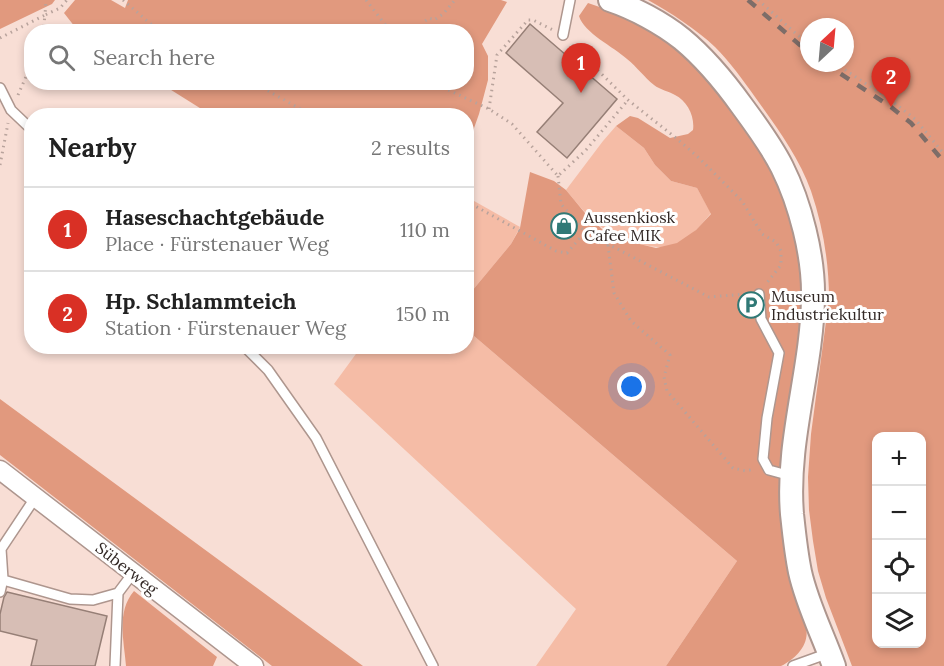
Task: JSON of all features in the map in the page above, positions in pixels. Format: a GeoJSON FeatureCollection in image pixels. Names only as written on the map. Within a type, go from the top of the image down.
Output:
{"type":"FeatureCollection","features":[{"type":"Feature","properties":{"kind":"street"},"geometry":{"type":"LineString","coordinates":[[610,0],[642,14],[667,29],[704,59],[727,85],[764,136],[791,188],[804,228],[813,277],[810,333],[793,453],[792,513],[801,574],[832,660]]}},
{"type":"Feature","properties":{"kind":"street","name":"Süberweg"},"geometry":{"type":"LineString","coordinates":[[0,470],[254,666]]}},
{"type":"Feature","properties":{"kind":"lane"},"geometry":{"type":"LineString","coordinates":[[563,36],[570,0]]}},
{"type":"Feature","properties":{"kind":"lane"},"geometry":{"type":"LineString","coordinates":[[0,88],[11,110],[24,122]]}},
{"type":"Feature","properties":{"kind":"lane"},"geometry":{"type":"LineString","coordinates":[[759,294],[762,319],[779,353],[767,418],[763,459],[769,470],[791,476]]}},
{"type":"Feature","properties":{"kind":"lane"},"geometry":{"type":"LineString","coordinates":[[252,354],[268,370],[316,438],[433,666]]}},
{"type":"Feature","properties":{"kind":"lane"},"geometry":{"type":"LineString","coordinates":[[0,592],[1,549],[35,498]]}},
{"type":"Feature","properties":{"kind":"lane"},"geometry":{"type":"LineString","coordinates":[[2,579],[70,599],[93,600],[117,593],[133,573]]}},
{"type":"Feature","properties":{"kind":"lane"},"geometry":{"type":"LineString","coordinates":[[115,666],[117,593]]}},
{"type":"Feature","properties":{"kind":"lane"},"geometry":{"type":"LineString","coordinates":[[793,666],[832,660]]}},
{"type":"Feature","properties":{"kind":"path"},"geometry":{"type":"LineString","coordinates":[[44,24],[46,0]]}},
{"type":"Feature","properties":{"kind":"path"},"geometry":{"type":"LineString","coordinates":[[27,24],[60,8],[67,0]]}},
{"type":"Feature","properties":{"kind":"path"},"geometry":{"type":"LineString","coordinates":[[123,0],[150,24]]}},
{"type":"Feature","properties":{"kind":"path"},"geometry":{"type":"LineString","coordinates":[[366,0],[385,24]]}},
{"type":"Feature","properties":{"kind":"path"},"geometry":{"type":"LineString","coordinates":[[424,24],[429,18],[434,20],[443,14],[455,0]]}},
{"type":"Feature","properties":{"kind":"path"},"geometry":{"type":"LineString","coordinates":[[758,0],[800,37]]}},
{"type":"Feature","properties":{"kind":"path"},"geometry":{"type":"LineString","coordinates":[[448,90],[489,109],[512,124],[558,177],[561,204],[585,232],[608,245],[709,297],[759,294],[782,266],[781,251],[776,242],[762,234],[742,201],[699,158],[607,81],[563,36],[533,20],[528,21],[497,56],[489,109]]}},
{"type":"Feature","properties":{"kind":"path"},"geometry":{"type":"LineString","coordinates":[[0,38],[24,26]]}},
{"type":"Feature","properties":{"kind":"path"},"geometry":{"type":"LineString","coordinates":[[848,72],[915,119],[943,151]]}},
{"type":"Feature","properties":{"kind":"path"},"geometry":{"type":"LineString","coordinates":[[603,86],[607,81]]}},
{"type":"Feature","properties":{"kind":"path"},"geometry":{"type":"LineString","coordinates":[[266,90],[299,108]]}},
{"type":"Feature","properties":{"kind":"path"},"geometry":{"type":"LineString","coordinates":[[558,177],[586,150],[628,100]]}},
{"type":"Feature","properties":{"kind":"path"},"geometry":{"type":"LineString","coordinates":[[474,205],[556,251],[567,254],[585,232]]}},
{"type":"Feature","properties":{"kind":"path"},"geometry":{"type":"LineString","coordinates":[[608,245],[614,293],[631,321],[670,355],[664,377],[667,392],[733,468],[746,471],[757,469],[763,459]]}},
{"type":"Feature","properties":{"kind":"shaded area"},"geometry":{"type":"Polygon","coordinates":[[[0,0],[55,0],[52,4],[0,29],[0,0]]]}},
{"type":"Feature","properties":{"kind":"shaded area"},"geometry":{"type":"Polygon","coordinates":[[[75,0],[111,0],[125,8],[128,0],[501,0],[507,2],[482,44],[488,56],[488,80],[474,128],[474,108],[200,108],[171,90],[474,90],[474,24],[73,24],[64,13],[75,0]]]}},
{"type":"Feature","properties":{"kind":"shaded area"},"geometry":{"type":"Polygon","coordinates":[[[648,0],[944,0],[944,666],[852,666],[818,571],[809,510],[808,477],[811,434],[829,299],[828,272],[819,218],[806,178],[794,154],[771,119],[721,53],[708,40],[648,0]]]}},
{"type":"Feature","properties":{"kind":"shaded area"},"geometry":{"type":"Polygon","coordinates":[[[588,3],[614,12],[662,36],[698,65],[756,140],[786,198],[803,278],[800,608],[807,634],[800,651],[781,666],[666,666],[737,561],[474,336],[474,289],[511,244],[520,228],[530,172],[554,181],[566,190],[603,230],[623,240],[656,248],[677,243],[696,230],[711,214],[697,188],[671,181],[655,165],[644,148],[616,126],[630,116],[638,118],[670,138],[688,134],[693,130],[693,125],[686,105],[673,94],[654,85],[627,59],[587,28],[579,16],[588,3]]]}},
{"type":"Feature","properties":{"kind":"shaded area"},"geometry":{"type":"Polygon","coordinates":[[[616,126],[644,148],[655,165],[671,181],[697,188],[711,213],[695,231],[676,244],[654,247],[616,236],[590,217],[566,190],[616,126]]]}},
{"type":"Feature","properties":{"kind":"shaded area"},"geometry":{"type":"Polygon","coordinates":[[[474,201],[520,227],[511,244],[474,289],[474,201]]]}},
{"type":"Feature","properties":{"kind":"shaded area"},"geometry":{"type":"Polygon","coordinates":[[[474,336],[737,561],[666,666],[536,666],[576,609],[334,384],[356,354],[474,354],[474,336]]]}},
{"type":"Feature","properties":{"kind":"shaded area"},"geometry":{"type":"Polygon","coordinates":[[[0,399],[363,666],[272,666],[0,455],[0,399]]]}},
{"type":"Feature","properties":{"kind":"shaded area"},"geometry":{"type":"Polygon","coordinates":[[[134,591],[217,657],[213,666],[126,666],[123,617],[128,599],[134,591]]]}},
{"type":"Feature","properties":{"kind":"building"},"geometry":{"type":"Polygon","coordinates":[[[530,24],[617,99],[567,158],[537,132],[563,103],[506,53],[530,24]]]}},
{"type":"Feature","properties":{"kind":"building","name":"Aussenkiosk Cafee MIK"},"geometry":{"type":"Polygon","coordinates":[[[563,216],[575,226],[565,237],[554,226],[563,216]]]}},
{"type":"Feature","properties":{"kind":"building"},"geometry":{"type":"Polygon","coordinates":[[[7,592],[107,616],[95,666],[31,666],[37,640],[0,631],[0,614],[7,592]]]}},
{"type":"Feature","properties":{"kind":"railway"},"geometry":{"type":"LineString","coordinates":[[748,0],[800,45]]}},
{"type":"Feature","properties":{"kind":"railway"},"geometry":{"type":"LineString","coordinates":[[838,72],[911,123],[944,162]]}},
{"type":"Feature","properties":{"kind":"place","name":"Haseschachtgebäude"},"geometry":{"type":"Point","coordinates":[581,93]}},
{"type":"Feature","properties":{"kind":"place","name":"Hp. Schlammteich"},"geometry":{"type":"Point","coordinates":[891,107]}},
{"type":"Feature","properties":{"kind":"place","name":"Aussenkiosk Cafee MIK"},"geometry":{"type":"Point","coordinates":[564,226]}},
{"type":"Feature","properties":{"kind":"place","name":"Museum Industriekultur"},"geometry":{"type":"Point","coordinates":[751,305]}}]}
